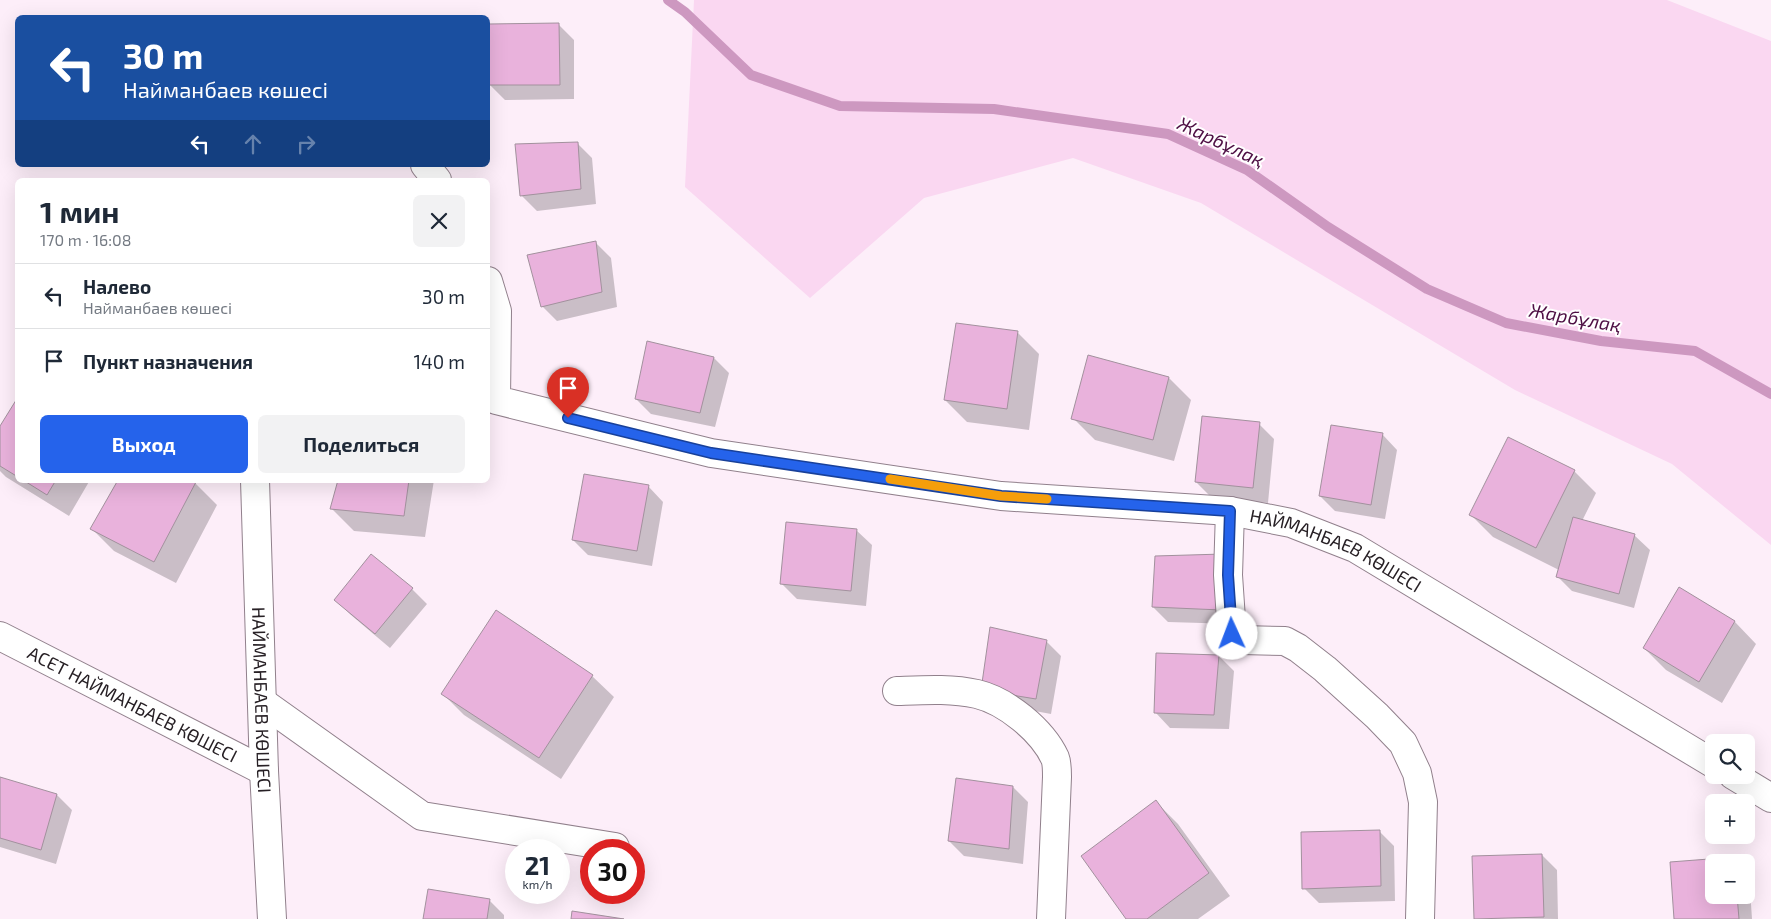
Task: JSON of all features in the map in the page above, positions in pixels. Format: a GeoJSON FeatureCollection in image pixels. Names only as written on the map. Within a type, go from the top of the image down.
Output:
{"type":"FeatureCollection","features":[{"type":"Feature","properties":{"kind":"street"},"geometry":{"type":"LineString","coordinates":[[427,167],[435,178]]}},
{"type":"Feature","properties":{"kind":"street","name":"НАЙМАНБАЕВ КӨШЕСІ"},"geometry":{"type":"LineString","coordinates":[[490,288],[497,311],[496,400],[711,453],[1001,496],[1230,511],[1290,523],[1355,548],[1705,759]]}},
{"type":"Feature","properties":{"kind":"street","name":"НАЙМАНБАЕВ КӨШЕСІ"},"geometry":{"type":"LineString","coordinates":[[255,483],[264,771],[272,919]]}},
{"type":"Feature","properties":{"kind":"street"},"geometry":{"type":"LineString","coordinates":[[1230,511],[1228,575],[1232,634],[1240,640],[1285,641],[1298,648],[1370,710],[1403,743],[1417,773],[1423,802],[1420,919]]}},
{"type":"Feature","properties":{"kind":"street","name":"АСЕТ НАЙМАНБАЕВ КӨШЕСІ"},"geometry":{"type":"LineString","coordinates":[[0,636],[264,771]]}},
{"type":"Feature","properties":{"kind":"street"},"geometry":{"type":"LineString","coordinates":[[896,691],[936,690],[977,694],[1011,709],[1036,730],[1048,745],[1056,759],[1057,776],[1051,919]]}},
{"type":"Feature","properties":{"kind":"street"},"geometry":{"type":"LineString","coordinates":[[262,702],[422,816],[580,842]]}},
{"type":"Feature","properties":{"kind":"street"},"geometry":{"type":"LineString","coordinates":[[1748,784],[1771,798]]}},
{"type":"Feature","properties":{"kind":"shaded area"},"geometry":{"type":"Polygon","coordinates":[[[694,0],[1667,0],[1771,41],[1771,545],[1672,464],[1515,390],[1201,203],[1073,158],[924,198],[810,298],[685,187],[694,0]]]}},
{"type":"Feature","properties":{"kind":"building"},"geometry":{"type":"Polygon","coordinates":[[[559,23],[560,85],[490,85],[490,24],[559,23]]]}},
{"type":"Feature","properties":{"kind":"building"},"geometry":{"type":"Polygon","coordinates":[[[578,142],[581,189],[520,196],[515,144],[578,142]]]}},
{"type":"Feature","properties":{"kind":"building"},"geometry":{"type":"Polygon","coordinates":[[[596,241],[602,292],[541,307],[527,255],[596,241]]]}},
{"type":"Feature","properties":{"kind":"building"},"geometry":{"type":"Polygon","coordinates":[[[956,323],[1018,331],[1007,409],[944,400],[956,323]]]}},
{"type":"Feature","properties":{"kind":"building"},"geometry":{"type":"Polygon","coordinates":[[[647,341],[714,357],[700,413],[635,399],[647,341]]]}},
{"type":"Feature","properties":{"kind":"building"},"geometry":{"type":"Polygon","coordinates":[[[1088,355],[1169,377],[1153,440],[1071,419],[1088,355]]]}},
{"type":"Feature","properties":{"kind":"building"},"geometry":{"type":"Polygon","coordinates":[[[15,402],[15,475],[0,466],[0,426],[15,402]]]}},
{"type":"Feature","properties":{"kind":"building"},"geometry":{"type":"Polygon","coordinates":[[[1202,416],[1260,422],[1253,488],[1195,482],[1202,416]]]}},
{"type":"Feature","properties":{"kind":"building"},"geometry":{"type":"Polygon","coordinates":[[[1331,425],[1383,433],[1371,505],[1319,496],[1331,425]]]}},
{"type":"Feature","properties":{"kind":"building"},"geometry":{"type":"Polygon","coordinates":[[[1508,437],[1575,470],[1536,548],[1469,515],[1508,437]]]}},
{"type":"Feature","properties":{"kind":"building"},"geometry":{"type":"Polygon","coordinates":[[[584,474],[649,485],[637,551],[572,540],[584,474]]]}},
{"type":"Feature","properties":{"kind":"building"},"geometry":{"type":"Polygon","coordinates":[[[28,483],[54,483],[47,495],[28,483]]]}},
{"type":"Feature","properties":{"kind":"building"},"geometry":{"type":"Polygon","coordinates":[[[116,483],[195,483],[154,562],[90,529],[116,483]]]}},
{"type":"Feature","properties":{"kind":"building"},"geometry":{"type":"Polygon","coordinates":[[[337,483],[409,483],[404,516],[330,509],[337,483]]]}},
{"type":"Feature","properties":{"kind":"building"},"geometry":{"type":"Polygon","coordinates":[[[1573,517],[1635,534],[1619,594],[1556,577],[1573,517]]]}},
{"type":"Feature","properties":{"kind":"building"},"geometry":{"type":"Polygon","coordinates":[[[786,522],[857,529],[851,591],[780,584],[786,522]]]}},
{"type":"Feature","properties":{"kind":"building"},"geometry":{"type":"Polygon","coordinates":[[[371,554],[413,588],[375,634],[334,600],[371,554]]]}},
{"type":"Feature","properties":{"kind":"building"},"geometry":{"type":"Polygon","coordinates":[[[1223,554],[1221,610],[1152,607],[1155,556],[1223,554]]]}},
{"type":"Feature","properties":{"kind":"building"},"geometry":{"type":"Polygon","coordinates":[[[1679,587],[1735,621],[1699,682],[1643,648],[1679,587]]]}},
{"type":"Feature","properties":{"kind":"building"},"geometry":{"type":"Polygon","coordinates":[[[496,610],[593,675],[539,758],[441,694],[496,610]]]}},
{"type":"Feature","properties":{"kind":"building"},"geometry":{"type":"Polygon","coordinates":[[[990,627],[1047,640],[1036,699],[981,690],[990,627]]]}},
{"type":"Feature","properties":{"kind":"building"},"geometry":{"type":"Polygon","coordinates":[[[1156,653],[1219,655],[1214,715],[1154,713],[1156,653]]]}},
{"type":"Feature","properties":{"kind":"building"},"geometry":{"type":"Polygon","coordinates":[[[0,777],[57,794],[41,850],[0,838],[0,777]]]}},
{"type":"Feature","properties":{"kind":"building"},"geometry":{"type":"Polygon","coordinates":[[[956,778],[1013,786],[1009,849],[948,841],[956,778]]]}},
{"type":"Feature","properties":{"kind":"building"},"geometry":{"type":"Polygon","coordinates":[[[1156,800],[1209,873],[1147,919],[1126,919],[1081,856],[1156,800]]]}},
{"type":"Feature","properties":{"kind":"building"},"geometry":{"type":"Polygon","coordinates":[[[1380,830],[1381,886],[1302,889],[1301,832],[1380,830]]]}},
{"type":"Feature","properties":{"kind":"building"},"geometry":{"type":"Polygon","coordinates":[[[1542,854],[1544,917],[1474,919],[1472,856],[1542,854]]]}},
{"type":"Feature","properties":{"kind":"building"},"geometry":{"type":"Polygon","coordinates":[[[1705,859],[1705,904],[1738,904],[1739,919],[1674,919],[1670,862],[1705,859]]]}},
{"type":"Feature","properties":{"kind":"building"},"geometry":{"type":"Polygon","coordinates":[[[428,889],[490,899],[487,919],[423,919],[428,889]]]}},
{"type":"Feature","properties":{"kind":"building"},"geometry":{"type":"Polygon","coordinates":[[[572,911],[624,919],[571,919],[572,911]]]}},
{"type":"Feature","properties":{"kind":"waterway","name":"Жарбұлақ"},"geometry":{"type":"LineString","coordinates":[[668,0],[685,12],[751,75],[840,106],[994,109],[1168,134],[1247,170],[1328,227],[1427,289],[1506,323],[1601,341],[1695,351],[1771,394]]}},
{"type":"Feature","properties":{"kind":"slow traffic"},"geometry":{"type":"LineString","coordinates":[[890,479],[1001,496],[1047,499]]}},
{"type":"Feature","properties":{"kind":"route"},"geometry":{"type":"LineString","coordinates":[[568,418],[711,453],[1001,496],[1230,511],[1228,575],[1232,610],[1232,634]]}}]}
